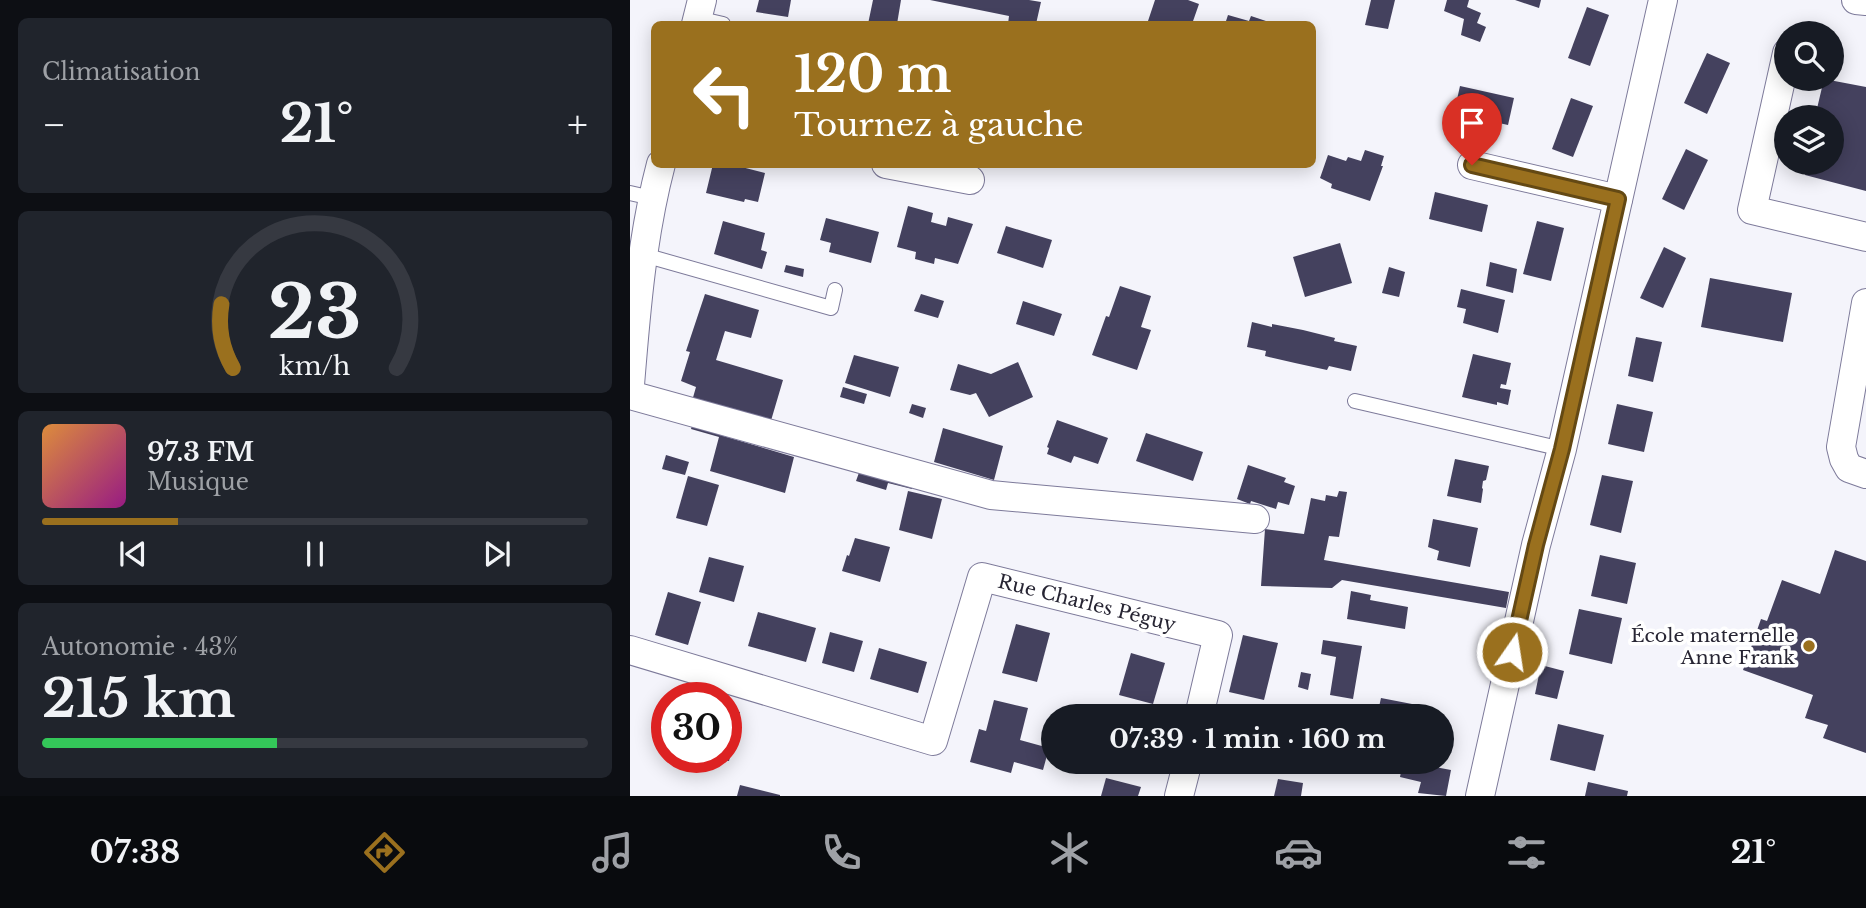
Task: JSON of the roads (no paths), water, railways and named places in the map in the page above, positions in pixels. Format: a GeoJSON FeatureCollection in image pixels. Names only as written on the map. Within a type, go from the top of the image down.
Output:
{"type":"FeatureCollection","features":[{"type":"Feature","properties":{"kind":"street"},"geometry":{"type":"LineString","coordinates":[[1480,796],[1536,545],[1562,449],[1662,0]]}},
{"type":"Feature","properties":{"kind":"street"},"geometry":{"type":"LineString","coordinates":[[1856,0],[1866,1]]}},
{"type":"Feature","properties":{"kind":"street"},"geometry":{"type":"LineString","coordinates":[[1779,91],[1752,210],[1866,237]]}},
{"type":"Feature","properties":{"kind":"street"},"geometry":{"type":"LineString","coordinates":[[1472,165],[1618,199]]}},
{"type":"Feature","properties":{"kind":"street"},"geometry":{"type":"LineString","coordinates":[[630,385],[644,255],[641,195],[658,168]]}},
{"type":"Feature","properties":{"kind":"street"},"geometry":{"type":"LineString","coordinates":[[907,168],[970,180]]}},
{"type":"Feature","properties":{"kind":"street"},"geometry":{"type":"LineString","coordinates":[[1866,303],[1841,447],[1849,468],[1866,474]]}},
{"type":"Feature","properties":{"kind":"street"},"geometry":{"type":"LineString","coordinates":[[630,396],[991,495],[1255,519]]}},
{"type":"Feature","properties":{"kind":"street","name":"Rue Charles Péguy"},"geometry":{"type":"LineString","coordinates":[[630,650],[933,741],[982,577],[1218,635],[1202,704]]}},
{"type":"Feature","properties":{"kind":"street"},"geometry":{"type":"LineString","coordinates":[[1179,796],[1185,774]]}},
{"type":"Feature","properties":{"kind":"lane"},"geometry":{"type":"LineString","coordinates":[[644,255],[831,309],[835,290]]}},
{"type":"Feature","properties":{"kind":"lane"},"geometry":{"type":"LineString","coordinates":[[1355,401],[1562,449]]}},
{"type":"Feature","properties":{"kind":"place","name":"École maternelle Anne Frank"},"geometry":{"type":"Point","coordinates":[1809,646]}}]}
